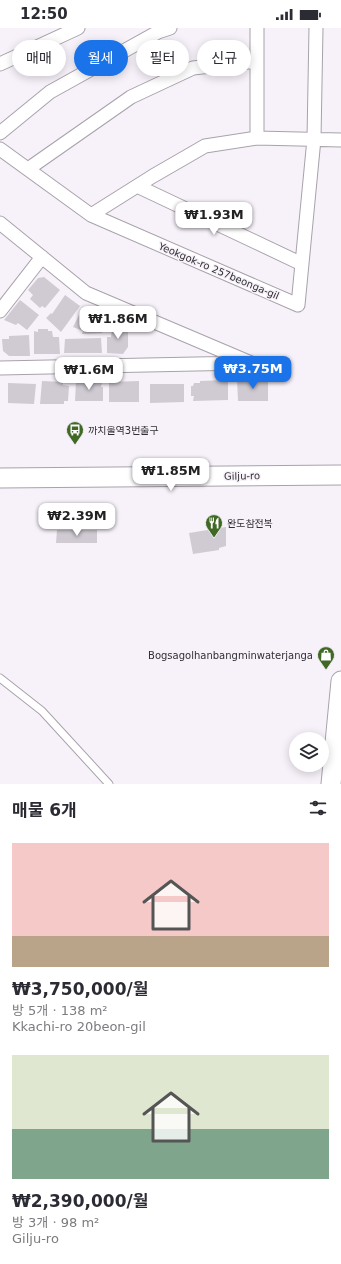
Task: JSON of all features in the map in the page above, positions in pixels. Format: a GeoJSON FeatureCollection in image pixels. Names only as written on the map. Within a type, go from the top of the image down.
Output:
{"type":"FeatureCollection","features":[{"type":"Feature","properties":{"kind":"street"},"geometry":{"type":"LineString","coordinates":[[0,64],[78,28]]}},
{"type":"Feature","properties":{"kind":"street"},"geometry":{"type":"LineString","coordinates":[[0,133],[50,92],[158,32],[170,28]]}},
{"type":"Feature","properties":{"kind":"street"},"geometry":{"type":"LineString","coordinates":[[257,28],[257,138]]}},
{"type":"Feature","properties":{"kind":"street","name":"Yeokgok-ro 257beonga-gil"},"geometry":{"type":"LineString","coordinates":[[0,148],[90,215],[298,305],[314,139],[316,28]]}},
{"type":"Feature","properties":{"kind":"street"},"geometry":{"type":"LineString","coordinates":[[28,169],[131,97],[192,68],[257,61]]}},
{"type":"Feature","properties":{"kind":"street"},"geometry":{"type":"LineString","coordinates":[[90,215],[206,146],[257,138],[341,140]]}},
{"type":"Feature","properties":{"kind":"street"},"geometry":{"type":"LineString","coordinates":[[137,186],[302,264]]}},
{"type":"Feature","properties":{"kind":"street"},"geometry":{"type":"LineString","coordinates":[[0,223],[86,293],[251,363],[0,368]]}},
{"type":"Feature","properties":{"kind":"street"},"geometry":{"type":"LineString","coordinates":[[0,311],[42,257]]}},
{"type":"Feature","properties":{"kind":"street","name":"Gilju-ro"},"geometry":{"type":"LineString","coordinates":[[0,478],[341,475]]}},
{"type":"Feature","properties":{"kind":"street"},"geometry":{"type":"LineString","coordinates":[[331,784],[341,681]]}},
{"type":"Feature","properties":{"kind":"lane"},"geometry":{"type":"LineString","coordinates":[[0,678],[42,711],[109,784]]}},
{"type":"Feature","properties":{"kind":"building"},"geometry":{"type":"Polygon","coordinates":[[[44,277],[60,290],[45,308],[42,306],[40,308],[30,299],[33,295],[28,290],[38,278],[44,277]]]}},
{"type":"Feature","properties":{"kind":"building"},"geometry":{"type":"Polygon","coordinates":[[[65,295],[80,306],[61,332],[46,318],[51,313],[52,314],[65,295]]]}},
{"type":"Feature","properties":{"kind":"building"},"geometry":{"type":"Polygon","coordinates":[[[20,300],[39,315],[27,330],[18,323],[16,325],[4,320],[20,300]]]}},
{"type":"Feature","properties":{"kind":"building"},"geometry":{"type":"Polygon","coordinates":[[[83,307],[108,318],[102,333],[82,334],[83,331],[73,327],[83,307]]]}},
{"type":"Feature","properties":{"kind":"building"},"geometry":{"type":"Polygon","coordinates":[[[113,323],[123,323],[124,330],[128,329],[128,347],[123,354],[107,353],[107,337],[111,337],[113,323]]]}},
{"type":"Feature","properties":{"kind":"building"},"geometry":{"type":"Polygon","coordinates":[[[38,329],[48,329],[48,331],[52,331],[53,337],[59,337],[60,354],[34,354],[34,331],[38,332],[38,329]]]}},
{"type":"Feature","properties":{"kind":"building"},"geometry":{"type":"Polygon","coordinates":[[[29,335],[30,356],[9,356],[3,351],[2,339],[9,339],[9,336],[29,335]]]}},
{"type":"Feature","properties":{"kind":"building"},"geometry":{"type":"Polygon","coordinates":[[[101,338],[102,353],[64,353],[65,339],[101,338]]]}},
{"type":"Feature","properties":{"kind":"building"},"geometry":{"type":"Polygon","coordinates":[[[237,379],[268,379],[268,401],[238,401],[237,379]]]}},
{"type":"Feature","properties":{"kind":"building"},"geometry":{"type":"Polygon","coordinates":[[[228,380],[228,400],[193,401],[194,396],[191,396],[191,386],[193,386],[194,383],[200,383],[200,381],[228,380]]]}},
{"type":"Feature","properties":{"kind":"building"},"geometry":{"type":"Polygon","coordinates":[[[42,381],[63,382],[63,385],[69,386],[68,401],[64,401],[64,404],[40,404],[42,381]]]}},
{"type":"Feature","properties":{"kind":"building"},"geometry":{"type":"Polygon","coordinates":[[[76,381],[102,382],[101,387],[103,387],[103,401],[75,401],[76,381]]]}},
{"type":"Feature","properties":{"kind":"building"},"geometry":{"type":"Polygon","coordinates":[[[139,381],[139,402],[109,402],[109,382],[139,381]]]}},
{"type":"Feature","properties":{"kind":"building"},"geometry":{"type":"Polygon","coordinates":[[[8,383],[36,384],[34,404],[8,403],[8,383]]]}},
{"type":"Feature","properties":{"kind":"building"},"geometry":{"type":"Polygon","coordinates":[[[150,384],[184,384],[184,402],[150,403],[150,384]]]}},
{"type":"Feature","properties":{"kind":"building"},"geometry":{"type":"Polygon","coordinates":[[[226,527],[226,546],[219,548],[219,550],[193,554],[189,533],[226,527]]]}},
{"type":"Feature","properties":{"kind":"building"},"geometry":{"type":"Polygon","coordinates":[[[57,530],[97,530],[97,543],[56,543],[57,530]]]}},
{"type":"Feature","properties":{"kind":"place","name":"까치울역3번출구"},"geometry":{"type":"Point","coordinates":[75,445]}},
{"type":"Feature","properties":{"kind":"place","name":"완도참전복"},"geometry":{"type":"Point","coordinates":[214,538]}},
{"type":"Feature","properties":{"kind":"place","name":"Bogsagolhanbangminwaterjanga"},"geometry":{"type":"Point","coordinates":[326,670]}}]}
